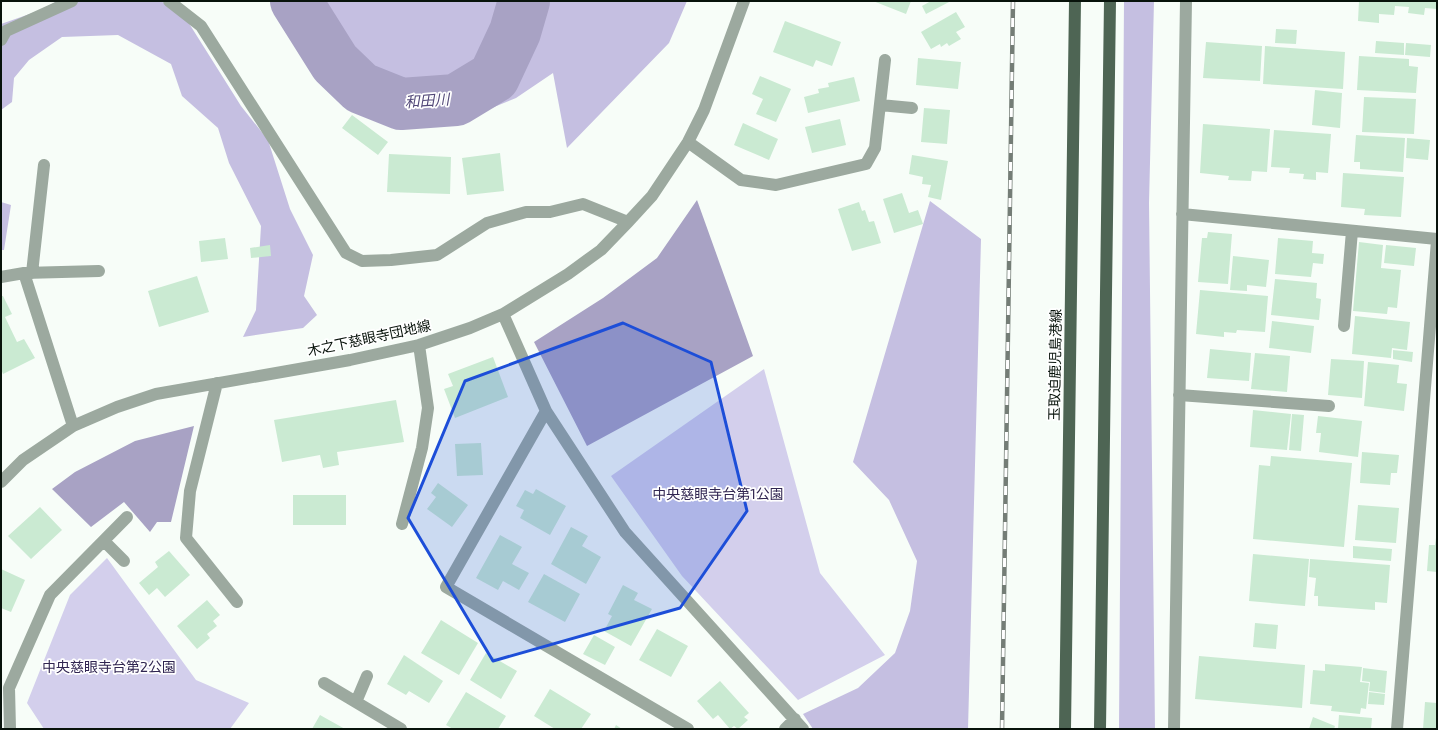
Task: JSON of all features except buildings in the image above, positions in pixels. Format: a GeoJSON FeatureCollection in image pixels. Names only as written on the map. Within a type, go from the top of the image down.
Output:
{"type":"FeatureCollection","features":[{"type":"Feature","properties":{"kind":"main road","name":"玉取迫鹿児島港線"},"geometry":{"type":"LineString","coordinates":[[1065,729],[1075,1]]}},
{"type":"Feature","properties":{"kind":"main road"},"geometry":{"type":"LineString","coordinates":[[1100,729],[1110,1]]}},
{"type":"Feature","properties":{"kind":"street"},"geometry":{"type":"LineString","coordinates":[[1,40],[6,31],[72,1]]}},
{"type":"Feature","properties":{"kind":"street"},"geometry":{"type":"LineString","coordinates":[[169,1],[200,26],[346,253],[362,261],[391,260],[437,254],[487,223],[526,212],[550,212],[583,204],[628,222]]}},
{"type":"Feature","properties":{"kind":"street","name":"木之下慈眼寺団地線"},"geometry":{"type":"LineString","coordinates":[[1,482],[23,460],[73,426],[117,407],[156,394],[350,360],[419,345],[470,328],[503,314],[568,274],[601,250],[652,196],[688,142],[704,110],[744,1]]}},
{"type":"Feature","properties":{"kind":"street"},"geometry":{"type":"LineString","coordinates":[[1174,729],[1186,1]]}},
{"type":"Feature","properties":{"kind":"street"},"geometry":{"type":"LineString","coordinates":[[688,142],[741,180],[776,185],[866,164],[875,148],[885,60]]}},
{"type":"Feature","properties":{"kind":"street"},"geometry":{"type":"LineString","coordinates":[[880,105],[912,108]]}},
{"type":"Feature","properties":{"kind":"street"},"geometry":{"type":"LineString","coordinates":[[44,165],[28,273],[73,426]]}},
{"type":"Feature","properties":{"kind":"street"},"geometry":{"type":"LineString","coordinates":[[1182,214],[1437,240],[1397,729]]}},
{"type":"Feature","properties":{"kind":"street"},"geometry":{"type":"LineString","coordinates":[[1344,326],[1352,231]]}},
{"type":"Feature","properties":{"kind":"street"},"geometry":{"type":"LineString","coordinates":[[1,277],[28,273],[100,271]]}},
{"type":"Feature","properties":{"kind":"street"},"geometry":{"type":"LineString","coordinates":[[503,314],[546,411],[625,532],[803,729]]}},
{"type":"Feature","properties":{"kind":"street"},"geometry":{"type":"LineString","coordinates":[[402,524],[422,448],[428,408],[419,345]]}},
{"type":"Feature","properties":{"kind":"street"},"geometry":{"type":"LineString","coordinates":[[217,383],[190,491],[186,538],[237,602]]}},
{"type":"Feature","properties":{"kind":"street"},"geometry":{"type":"LineString","coordinates":[[1179,395],[1329,406]]}},
{"type":"Feature","properties":{"kind":"street"},"geometry":{"type":"LineString","coordinates":[[546,411],[446,587],[688,729]]}},
{"type":"Feature","properties":{"kind":"street"},"geometry":{"type":"LineString","coordinates":[[10,729],[9,688],[50,595],[127,517]]}},
{"type":"Feature","properties":{"kind":"street"},"geometry":{"type":"LineString","coordinates":[[104,541],[124,561]]}},
{"type":"Feature","properties":{"kind":"street"},"geometry":{"type":"LineString","coordinates":[[356,702],[367,676]]}},
{"type":"Feature","properties":{"kind":"street"},"geometry":{"type":"LineString","coordinates":[[324,683],[401,729]]}},
{"type":"Feature","properties":{"kind":"street"},"geometry":{"type":"LineString","coordinates":[[785,729],[795,719]]}},
{"type":"Feature","properties":{"kind":"highlighted area"},"geometry":{"type":"Polygon","coordinates":[[[623,323],[711,362],[747,511],[680,608],[493,661],[408,518],[465,381],[623,323]]]}},
{"type":"Feature","properties":{"kind":"green space","name":"中央慈眼寺台第1公園"},"geometry":{"type":"Polygon","coordinates":[[[764,369],[820,573],[885,655],[798,700],[682,576],[611,476],[764,369]]]}},
{"type":"Feature","properties":{"kind":"green space","name":"中央慈眼寺台第2公園"},"geometry":{"type":"Polygon","coordinates":[[[107,558],[196,680],[249,703],[230,729],[44,729],[27,703],[70,595],[107,558]]]}},
{"type":"Feature","properties":{"kind":"shaded area"},"geometry":{"type":"Polygon","coordinates":[[[57,1],[161,1],[185,17],[241,106],[268,140],[290,209],[313,255],[304,296],[317,315],[303,328],[243,337],[256,310],[261,226],[229,163],[218,128],[182,96],[171,64],[118,35],[62,37],[29,60],[14,78],[12,102],[1,110],[1,24],[41,10],[57,1]]]}},
{"type":"Feature","properties":{"kind":"shaded area"},"geometry":{"type":"Polygon","coordinates":[[[314,1],[687,1],[669,43],[567,148],[553,73],[516,98],[467,118],[435,116],[409,119],[344,46],[314,1]]]}},
{"type":"Feature","properties":{"kind":"shaded area"},"geometry":{"type":"Polygon","coordinates":[[[1124,1],[1154,1],[1149,203],[1155,729],[1119,729],[1124,1]]]}},
{"type":"Feature","properties":{"kind":"shaded area"},"geometry":{"type":"Polygon","coordinates":[[[697,200],[753,356],[587,446],[534,342],[603,298],[657,258],[697,200]]]}},
{"type":"Feature","properties":{"kind":"shaded area"},"geometry":{"type":"Polygon","coordinates":[[[930,201],[981,239],[968,729],[813,729],[803,714],[858,688],[895,653],[910,611],[917,561],[889,500],[853,462],[930,201]]]}},
{"type":"Feature","properties":{"kind":"shaded area"},"geometry":{"type":"Polygon","coordinates":[[[1,202],[11,205],[4,250],[1,250],[1,202]]]}},
{"type":"Feature","properties":{"kind":"shaded area"},"geometry":{"type":"Polygon","coordinates":[[[194,426],[171,522],[157,522],[150,532],[124,502],[91,527],[52,489],[75,472],[135,441],[194,426]]]}},
{"type":"Feature","properties":{"kind":"waterway","name":"和田川"},"geometry":{"type":"LineString","coordinates":[[296,1],[335,63],[361,88],[401,104],[456,100],[494,77],[515,32],[524,1]]}},
{"type":"Feature","properties":{"kind":"railway"},"geometry":{"type":"LineString","coordinates":[[1002,729],[1013,1]]}}]}
